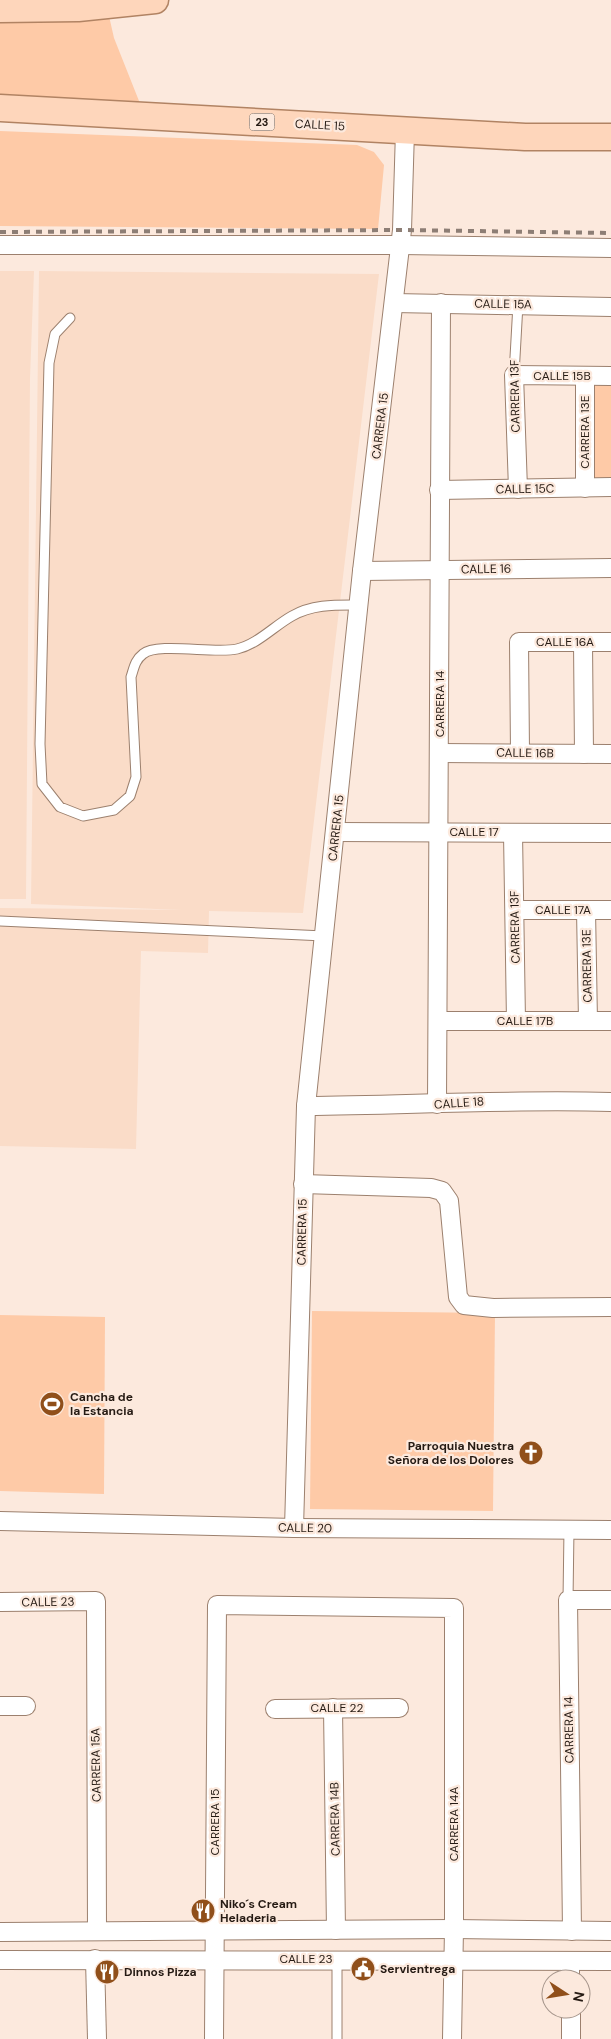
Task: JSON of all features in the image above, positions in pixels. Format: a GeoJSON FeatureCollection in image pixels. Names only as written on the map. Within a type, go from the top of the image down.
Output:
{"type":"FeatureCollection","features":[{"type":"Feature","properties":{"kind":"main road"},"geometry":{"type":"LineString","coordinates":[[0,9],[78,8],[155,0]]}},
{"type":"Feature","properties":{"kind":"main road","name":"CALLE 15"},"geometry":{"type":"LineString","coordinates":[[0,108],[140,114],[525,137],[611,137]]}},
{"type":"Feature","properties":{"kind":"street","name":"CARRERA 15"},"geometry":{"type":"LineString","coordinates":[[294,1528],[306,1106],[362,571],[400,246],[405,130]]}},
{"type":"Feature","properties":{"kind":"street"},"geometry":{"type":"LineString","coordinates":[[0,245],[611,248]]}},
{"type":"Feature","properties":{"kind":"street","name":"CARRERA 14"},"geometry":{"type":"LineString","coordinates":[[437,1104],[441,303]]}},
{"type":"Feature","properties":{"kind":"street","name":"CALLE 15A"},"geometry":{"type":"LineString","coordinates":[[394,304],[518,304],[611,307]]}},
{"type":"Feature","properties":{"kind":"street","name":"CALLE 15B"},"geometry":{"type":"LineString","coordinates":[[514,375],[611,376]]}},
{"type":"Feature","properties":{"kind":"street","name":"CARRERA 13F"},"geometry":{"type":"LineString","coordinates":[[514,375],[518,489]]}},
{"type":"Feature","properties":{"kind":"street","name":"CARRERA 13E"},"geometry":{"type":"LineString","coordinates":[[585,376],[585,488]]}},
{"type":"Feature","properties":{"kind":"street","name":"CALLE 15C"},"geometry":{"type":"LineString","coordinates":[[439,490],[611,488]]}},
{"type":"Feature","properties":{"kind":"street","name":"CALLE 16"},"geometry":{"type":"LineString","coordinates":[[362,571],[611,568]]}},
{"type":"Feature","properties":{"kind":"street","name":"CALLE 16A"},"geometry":{"type":"LineString","coordinates":[[520,753],[519,642],[611,642]]}},
{"type":"Feature","properties":{"kind":"street"},"geometry":{"type":"LineString","coordinates":[[584,642],[584,754]]}},
{"type":"Feature","properties":{"kind":"street","name":"CALLE 16B"},"geometry":{"type":"LineString","coordinates":[[439,753],[611,754]]}},
{"type":"Feature","properties":{"kind":"street","name":"CALLE 17"},"geometry":{"type":"LineString","coordinates":[[336,832],[611,833]]}},
{"type":"Feature","properties":{"kind":"street","name":"CARRERA 13F"},"geometry":{"type":"LineString","coordinates":[[513,832],[516,1021]]}},
{"type":"Feature","properties":{"kind":"street","name":"CALLE 17A"},"geometry":{"type":"LineString","coordinates":[[515,910],[611,910]]}},
{"type":"Feature","properties":{"kind":"street","name":"CARRERA 13E"},"geometry":{"type":"LineString","coordinates":[[586,910],[588,1021]]}},
{"type":"Feature","properties":{"kind":"street","name":"CALLE 17B"},"geometry":{"type":"LineString","coordinates":[[438,1021],[611,1021]]}},
{"type":"Feature","properties":{"kind":"street","name":"CALLE 18"},"geometry":{"type":"LineString","coordinates":[[306,1106],[437,1104],[491,1100],[611,1102]]}},
{"type":"Feature","properties":{"kind":"street"},"geometry":{"type":"LineString","coordinates":[[303,1184],[431,1188],[442,1191],[449,1201],[458,1297],[464,1305],[493,1308],[611,1307]]}},
{"type":"Feature","properties":{"kind":"street","name":"CALLE 20"},"geometry":{"type":"LineString","coordinates":[[0,1521],[294,1528],[611,1530]]}},
{"type":"Feature","properties":{"kind":"street"},"geometry":{"type":"LineString","coordinates":[[568,1600],[611,1600]]}},
{"type":"Feature","properties":{"kind":"street","name":"CARRERA 14"},"geometry":{"type":"LineString","coordinates":[[568,1600],[572,1931]]}},
{"type":"Feature","properties":{"kind":"street","name":"CALLE 23"},"geometry":{"type":"LineString","coordinates":[[0,1602],[96,1601]]}},
{"type":"Feature","properties":{"kind":"street","name":"CARRERA 15A"},"geometry":{"type":"LineString","coordinates":[[96,1601],[97,1930]]}},
{"type":"Feature","properties":{"kind":"street","name":"CARRERA 15"},"geometry":{"type":"LineString","coordinates":[[214,2039],[217,1605]]}},
{"type":"Feature","properties":{"kind":"street","name":"CARRERA 14A"},"geometry":{"type":"LineString","coordinates":[[217,1605],[454,1608],[452,2039]]}},
{"type":"Feature","properties":{"kind":"street"},"geometry":{"type":"LineString","coordinates":[[0,1706],[26,1706]]}},
{"type":"Feature","properties":{"kind":"street","name":"CARRERA 14B"},"geometry":{"type":"LineString","coordinates":[[333,1708],[336,1930]]}},
{"type":"Feature","properties":{"kind":"street","name":"CALLE 22"},"geometry":{"type":"LineString","coordinates":[[276,1709],[399,1708]]}},
{"type":"Feature","properties":{"kind":"street"},"geometry":{"type":"LineString","coordinates":[[0,1932],[214,1929],[611,1931]]}},
{"type":"Feature","properties":{"kind":"street","name":"CALLE 23"},"geometry":{"type":"LineString","coordinates":[[0,1960],[336,1959],[453,1962],[611,1962]]}},
{"type":"Feature","properties":{"kind":"street"},"geometry":{"type":"LineString","coordinates":[[95,1960],[97,2039]]}},
{"type":"Feature","properties":{"kind":"street"},"geometry":{"type":"LineString","coordinates":[[570,1961],[570,1969]]}},
{"type":"Feature","properties":{"kind":"street"},"geometry":{"type":"LineString","coordinates":[[571,2019],[571,2039]]}},
{"type":"Feature","properties":{"kind":"lane","name":"CARRERA 13F"},"geometry":{"type":"LineString","coordinates":[[514,375],[518,304]]}},
{"type":"Feature","properties":{"kind":"lane"},"geometry":{"type":"LineString","coordinates":[[70,318],[55,334],[51,353],[46,424],[48,471],[40,744],[42,784],[60,807],[83,816],[114,810],[130,796],[136,777],[132,677],[135,663],[144,652],[157,649],[221,651],[238,649],[253,643],[292,615],[307,609],[325,605],[359,605]]}},
{"type":"Feature","properties":{"kind":"lane"},"geometry":{"type":"LineString","coordinates":[[0,922],[324,936]]}},
{"type":"Feature","properties":{"kind":"lane","name":"CARRERA 14"},"geometry":{"type":"LineString","coordinates":[[568,1600],[569,1530]]}},
{"type":"Feature","properties":{"kind":"lane"},"geometry":{"type":"LineString","coordinates":[[336,1959],[337,2039]]}},
{"type":"Feature","properties":{"kind":"shaded area"},"geometry":{"type":"Polygon","coordinates":[[[109,16],[114,38],[141,106],[0,100],[0,17],[109,16]]]}},
{"type":"Feature","properties":{"kind":"shaded area"},"geometry":{"type":"Polygon","coordinates":[[[0,131],[357,145],[374,152],[384,165],[378,229],[0,226],[0,131]]]}},
{"type":"Feature","properties":{"kind":"shaded area"},"geometry":{"type":"Polygon","coordinates":[[[0,271],[34,271],[30,378],[26,899],[0,899],[0,271]]]}},
{"type":"Feature","properties":{"kind":"shaded area"},"geometry":{"type":"Polygon","coordinates":[[[39,271],[379,274],[303,913],[209,911],[208,953],[141,951],[136,1149],[0,1146],[0,908],[182,910],[31,904],[39,271]]]}},
{"type":"Feature","properties":{"kind":"shaded area"},"geometry":{"type":"Polygon","coordinates":[[[593,383],[611,383],[611,478],[592,478],[593,383]]]}},
{"type":"Feature","properties":{"kind":"shaded area"},"geometry":{"type":"Polygon","coordinates":[[[312,1311],[495,1313],[493,1511],[310,1509],[312,1311]]]}},
{"type":"Feature","properties":{"kind":"shaded area","name":"Cancha de la Estancia"},"geometry":{"type":"Polygon","coordinates":[[[0,1315],[105,1317],[104,1494],[0,1491],[0,1315]]]}},
{"type":"Feature","properties":{"kind":"railway"},"geometry":{"type":"LineString","coordinates":[[0,232],[402,230],[611,233]]}},
{"type":"Feature","properties":{"kind":"place","name":"Cancha de la Estancia"},"geometry":{"type":"Point","coordinates":[52,1404]}},
{"type":"Feature","properties":{"kind":"place","name":"Parroquia Nuestra Señora de los Dolores"},"geometry":{"type":"Point","coordinates":[531,1453]}},
{"type":"Feature","properties":{"kind":"place","name":"Niko´s Cream Heladeria"},"geometry":{"type":"Point","coordinates":[203,1911]}},
{"type":"Feature","properties":{"kind":"place","name":"Servientrega"},"geometry":{"type":"Point","coordinates":[363,1969]}},
{"type":"Feature","properties":{"kind":"place","name":"Dinnos Pizza"},"geometry":{"type":"Point","coordinates":[107,1972]}}]}
